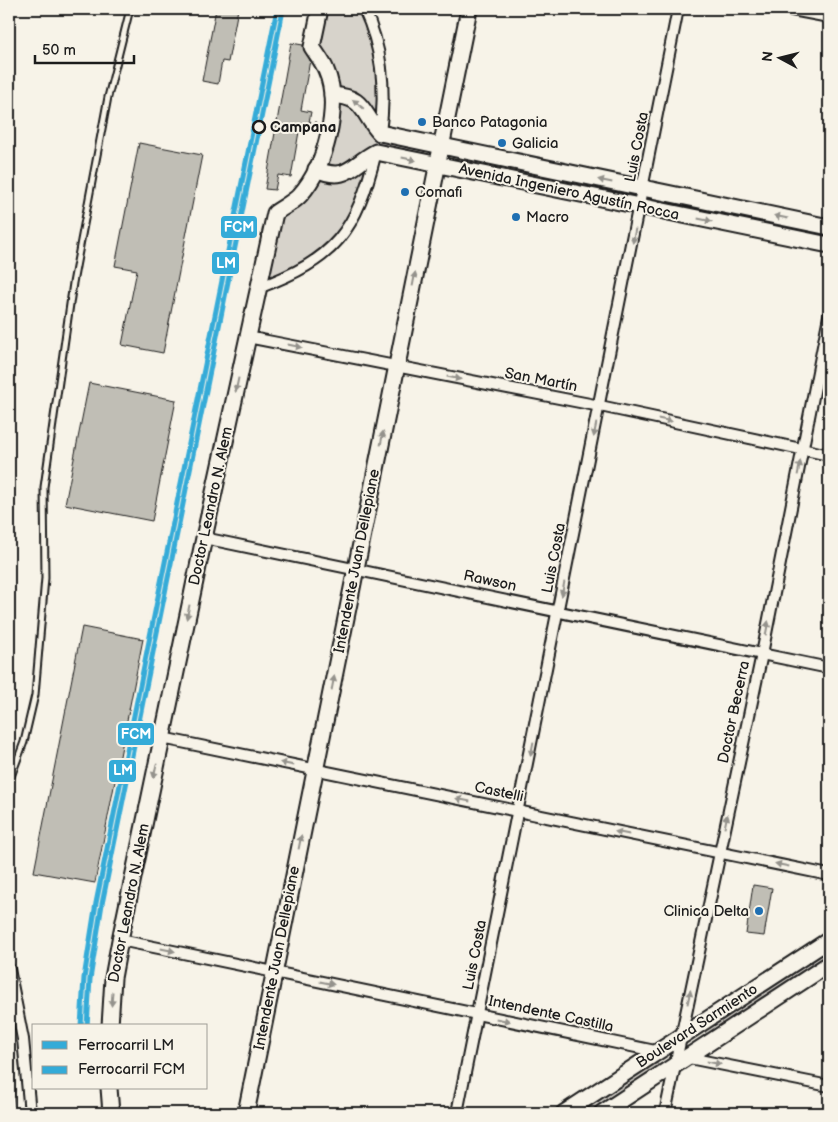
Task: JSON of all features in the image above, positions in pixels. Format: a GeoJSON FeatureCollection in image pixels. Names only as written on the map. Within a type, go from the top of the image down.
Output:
{"type":"FeatureCollection","features":[{"type":"Feature","properties":{"kind":"street","name":"Doctor Leandro N. Alem"},"geometry":{"type":"LineString","coordinates":[[110,1024],[113,978],[120,940],[204,538],[275,213],[300,196],[316,169],[326,144],[332,119],[332,95],[327,71],[312,47],[320,9]]}},
{"type":"Feature","properties":{"kind":"street"},"geometry":{"type":"LineString","coordinates":[[364,9],[374,29],[383,72],[383,110],[380,133]]}},
{"type":"Feature","properties":{"kind":"street","name":"Intendente Juan Dellepiane"},"geometry":{"type":"LineString","coordinates":[[246,1113],[469,9]]}},
{"type":"Feature","properties":{"kind":"street","name":"Luis Costa"},"geometry":{"type":"LineString","coordinates":[[457,1113],[644,189],[678,9]]}},
{"type":"Feature","properties":{"kind":"street"},"geometry":{"type":"LineString","coordinates":[[787,9],[829,17]]}},
{"type":"Feature","properties":{"kind":"street"},"geometry":{"type":"LineString","coordinates":[[332,95],[349,97],[360,102],[380,133]]}},
{"type":"Feature","properties":{"kind":"street","name":"Avenida Ingeniero Agustín Rocca"},"geometry":{"type":"LineString","coordinates":[[380,133],[829,227]]}},
{"type":"Feature","properties":{"kind":"street"},"geometry":{"type":"LineString","coordinates":[[316,169],[334,174],[346,174],[376,152]]}},
{"type":"Feature","properties":{"kind":"street"},"geometry":{"type":"LineString","coordinates":[[258,288],[287,277],[314,263],[339,241],[358,213],[376,152]]}},
{"type":"Feature","properties":{"kind":"street","name":"Avenida Ingeniero Agustín Rocca"},"geometry":{"type":"LineString","coordinates":[[376,152],[829,245]]}},
{"type":"Feature","properties":{"kind":"street","name":"Doctor Becerra"},"geometry":{"type":"LineString","coordinates":[[665,1113],[680,1059],[681,1037],[762,654],[829,316]]}},
{"type":"Feature","properties":{"kind":"street","name":"San Martín"},"geometry":{"type":"LineString","coordinates":[[247,337],[600,406],[829,454]]}},
{"type":"Feature","properties":{"kind":"street","name":"Rawson"},"geometry":{"type":"LineString","coordinates":[[204,538],[559,610],[829,668]]}},
{"type":"Feature","properties":{"kind":"street","name":"Castelli"},"geometry":{"type":"LineString","coordinates":[[162,738],[829,875]]}},
{"type":"Feature","properties":{"kind":"street","name":"Intendente Castilla"},"geometry":{"type":"LineString","coordinates":[[120,940],[659,1052],[680,1059],[829,1086]]}},
{"type":"Feature","properties":{"kind":"street","name":"Boulevard Sarmiento"},"geometry":{"type":"LineString","coordinates":[[564,1113],[829,940]]}},
{"type":"Feature","properties":{"kind":"street","name":"Boulevard Sarmiento"},"geometry":{"type":"LineString","coordinates":[[602,1113],[680,1059],[829,964]]}},
{"type":"Feature","properties":{"kind":"street"},"geometry":{"type":"LineString","coordinates":[[9,968],[23,1039],[30,1113]]}},
{"type":"Feature","properties":{"kind":"street"},"geometry":{"type":"LineString","coordinates":[[109,1090],[111,1113]]}},
{"type":"Feature","properties":{"kind":"lane"},"geometry":{"type":"LineString","coordinates":[[9,782],[24,742],[35,695],[45,578],[44,487],[73,283],[108,97],[130,9]]}},
{"type":"Feature","properties":{"kind":"shaded area"},"geometry":{"type":"Polygon","coordinates":[[[320,9],[364,9],[383,72],[380,133],[422,149],[425,153],[423,155],[376,152],[358,213],[314,263],[258,288],[275,213],[316,169],[332,95],[312,47],[320,9]]]}},
{"type":"Feature","properties":{"kind":"shaded area"},"geometry":{"type":"Polygon","coordinates":[[[466,158],[616,189],[618,193],[617,196],[463,163],[462,161],[466,158]]]}},
{"type":"Feature","properties":{"kind":"shaded area"},"geometry":{"type":"Polygon","coordinates":[[[664,199],[818,232],[819,234],[817,236],[663,204],[664,199]]]}},
{"type":"Feature","properties":{"kind":"shaded area"},"geometry":{"type":"Polygon","coordinates":[[[829,948],[829,956],[710,1034],[705,1033],[706,1028],[829,948]]]}},
{"type":"Feature","properties":{"kind":"shaded area"},"geometry":{"type":"Polygon","coordinates":[[[9,1048],[15,1090],[11,1113],[9,1113],[9,1048]]]}},
{"type":"Feature","properties":{"kind":"shaded area"},"geometry":{"type":"Polygon","coordinates":[[[654,1063],[658,1064],[657,1069],[589,1113],[577,1113],[654,1063]]]}},
{"type":"Feature","properties":{"kind":"building"},"geometry":{"type":"Polygon","coordinates":[[[216,9],[238,9],[228,62],[222,61],[218,84],[202,81],[216,9]]]}},
{"type":"Feature","properties":{"kind":"building"},"geometry":{"type":"Polygon","coordinates":[[[291,43],[303,45],[310,60],[301,110],[311,112],[308,127],[300,126],[291,177],[278,175],[275,190],[265,189],[291,43]]]}},
{"type":"Feature","properties":{"kind":"building"},"geometry":{"type":"Polygon","coordinates":[[[139,143],[202,155],[163,353],[122,345],[137,270],[115,266],[139,143]]]}},
{"type":"Feature","properties":{"kind":"building"},"geometry":{"type":"Polygon","coordinates":[[[89,383],[176,400],[152,521],[65,504],[89,383]]]}},
{"type":"Feature","properties":{"kind":"building"},"geometry":{"type":"Polygon","coordinates":[[[82,627],[143,639],[95,883],[34,872],[82,627]]]}},
{"type":"Feature","properties":{"kind":"building","name":"Clinica Delta"},"geometry":{"type":"Polygon","coordinates":[[[753,885],[772,888],[764,936],[746,934],[753,885]]]}},
{"type":"Feature","properties":{"kind":"rail line","name":"LM"},"geometry":{"type":"LineString","coordinates":[[81,1024],[84,978],[96,903],[277,9]]}},
{"type":"Feature","properties":{"kind":"rail line","name":"FCM"},"geometry":{"type":"LineString","coordinates":[[87,1024],[90,979],[102,904],[283,10]]}},
{"type":"Feature","properties":{"kind":"place","name":"Banco Patagonia"},"geometry":{"type":"Point","coordinates":[422,122]}},
{"type":"Feature","properties":{"kind":"place","name":"Campana"},"geometry":{"type":"Point","coordinates":[259,127]}},
{"type":"Feature","properties":{"kind":"place","name":"Galicia"},"geometry":{"type":"Point","coordinates":[502,143]}},
{"type":"Feature","properties":{"kind":"place","name":"Comafi"},"geometry":{"type":"Point","coordinates":[405,192]}},
{"type":"Feature","properties":{"kind":"place","name":"Macro"},"geometry":{"type":"Point","coordinates":[516,217]}},
{"type":"Feature","properties":{"kind":"place","name":"Clinica Delta"},"geometry":{"type":"Point","coordinates":[759,911]}}]}
